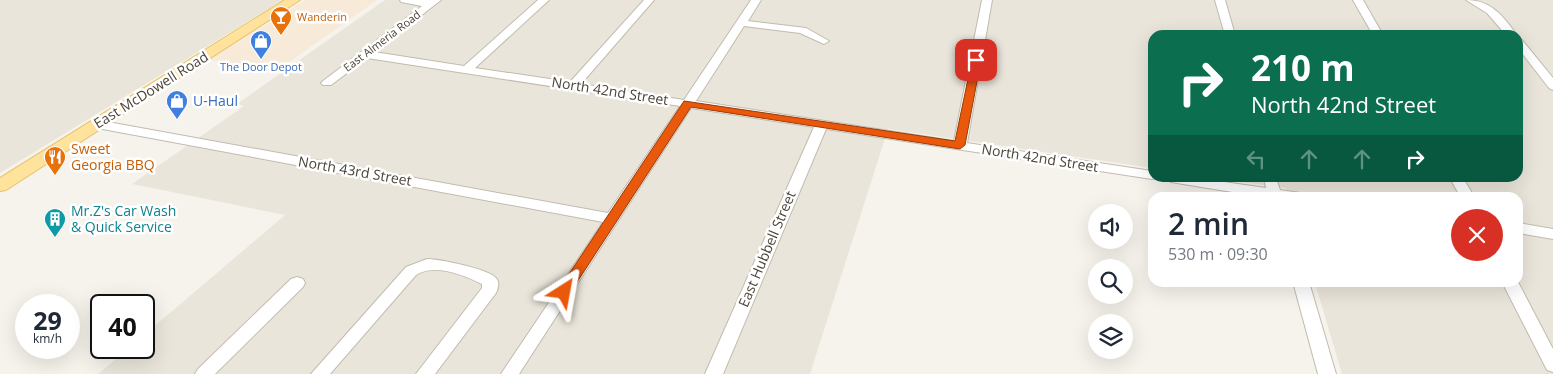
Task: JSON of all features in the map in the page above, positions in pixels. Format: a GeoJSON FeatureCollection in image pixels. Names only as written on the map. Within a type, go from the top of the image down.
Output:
{"type":"FeatureCollection","features":[{"type":"Feature","properties":{"kind":"main road","name":"East McDowell Road"},"geometry":{"type":"LineString","coordinates":[[3,185],[294,0]]}},
{"type":"Feature","properties":{"kind":"street"},"geometry":{"type":"LineString","coordinates":[[404,0],[434,2]]}},
{"type":"Feature","properties":{"kind":"street"},"geometry":{"type":"LineString","coordinates":[[466,70],[544,0]]}},
{"type":"Feature","properties":{"kind":"street"},"geometry":{"type":"LineString","coordinates":[[573,86],[649,0]]}},
{"type":"Feature","properties":{"kind":"street"},"geometry":{"type":"LineString","coordinates":[[510,374],[756,0]]}},
{"type":"Feature","properties":{"kind":"street"},"geometry":{"type":"LineString","coordinates":[[960,145],[987,0]]}},
{"type":"Feature","properties":{"kind":"street"},"geometry":{"type":"LineString","coordinates":[[1220,0],[1229,30]]}},
{"type":"Feature","properties":{"kind":"street"},"geometry":{"type":"LineString","coordinates":[[1358,0],[1375,30]]}},
{"type":"Feature","properties":{"kind":"street"},"geometry":{"type":"LineString","coordinates":[[1471,0],[1491,11],[1508,30]]}},
{"type":"Feature","properties":{"kind":"street","name":"East Almeria Road"},"geometry":{"type":"LineString","coordinates":[[327,83],[434,2]]}},
{"type":"Feature","properties":{"kind":"street"},"geometry":{"type":"LineString","coordinates":[[742,23],[802,30],[824,41]]}},
{"type":"Feature","properties":{"kind":"street"},"geometry":{"type":"LineString","coordinates":[[1523,48],[1553,86]]}},
{"type":"Feature","properties":{"kind":"street","name":"North 42nd Street"},"geometry":{"type":"LineString","coordinates":[[364,54],[1148,174]]}},
{"type":"Feature","properties":{"kind":"street","name":"North 43rd Street"},"geometry":{"type":"LineString","coordinates":[[97,124],[613,218]]}},
{"type":"Feature","properties":{"kind":"street","name":"East Hubbell Street"},"geometry":{"type":"LineString","coordinates":[[714,374],[822,124]]}},
{"type":"Feature","properties":{"kind":"street"},"geometry":{"type":"LineString","coordinates":[[1195,182],[1257,192]]}},
{"type":"Feature","properties":{"kind":"street"},"geometry":{"type":"LineString","coordinates":[[1523,229],[1553,234]]}},
{"type":"Feature","properties":{"kind":"street"},"geometry":{"type":"LineString","coordinates":[[320,374],[411,271],[429,264],[483,276],[490,281],[490,289],[425,374]]}},
{"type":"Feature","properties":{"kind":"street"},"geometry":{"type":"LineString","coordinates":[[204,374],[297,283]]}},
{"type":"Feature","properties":{"kind":"street"},"geometry":{"type":"LineString","coordinates":[[1302,287],[1328,374]]}},
{"type":"Feature","properties":{"kind":"street"},"geometry":{"type":"LineString","coordinates":[[1513,287],[1553,365]]}},
{"type":"Feature","properties":{"kind":"shaded area"},"geometry":{"type":"Polygon","coordinates":[[[0,0],[283,0],[0,173],[0,0]]]}},
{"type":"Feature","properties":{"kind":"shaded area"},"geometry":{"type":"Polygon","coordinates":[[[305,0],[377,0],[278,70],[210,60],[305,0]]]}},
{"type":"Feature","properties":{"kind":"shaded area"},"geometry":{"type":"Polygon","coordinates":[[[385,0],[1553,0],[1553,374],[1342,374],[1316,287],[1523,287],[1523,192],[1287,192],[1286,188],[1242,182],[1523,182],[1523,30],[1148,30],[1148,167],[888,129],[810,374],[98,374],[116,359],[155,359],[155,326],[285,215],[132,184],[244,106],[237,104],[385,0]]]}},
{"type":"Feature","properties":{"kind":"place","name":"Wanderin"},"geometry":{"type":"Point","coordinates":[281,36]}},
{"type":"Feature","properties":{"kind":"place","name":"The Door Depot"},"geometry":{"type":"Point","coordinates":[261,60]}},
{"type":"Feature","properties":{"kind":"place","name":"U-Haul"},"geometry":{"type":"Point","coordinates":[177,120]}},
{"type":"Feature","properties":{"kind":"place","name":"Sweet Georgia BBQ"},"geometry":{"type":"Point","coordinates":[55,176]}},
{"type":"Feature","properties":{"kind":"place","name":"Mr.Z's Car Wash & Quick Service"},"geometry":{"type":"Point","coordinates":[55,238]}},
{"type":"Feature","properties":{"kind":"route"},"geometry":{"type":"LineString","coordinates":[[564,292],[688,103],[960,145],[976,60]]}}]}
